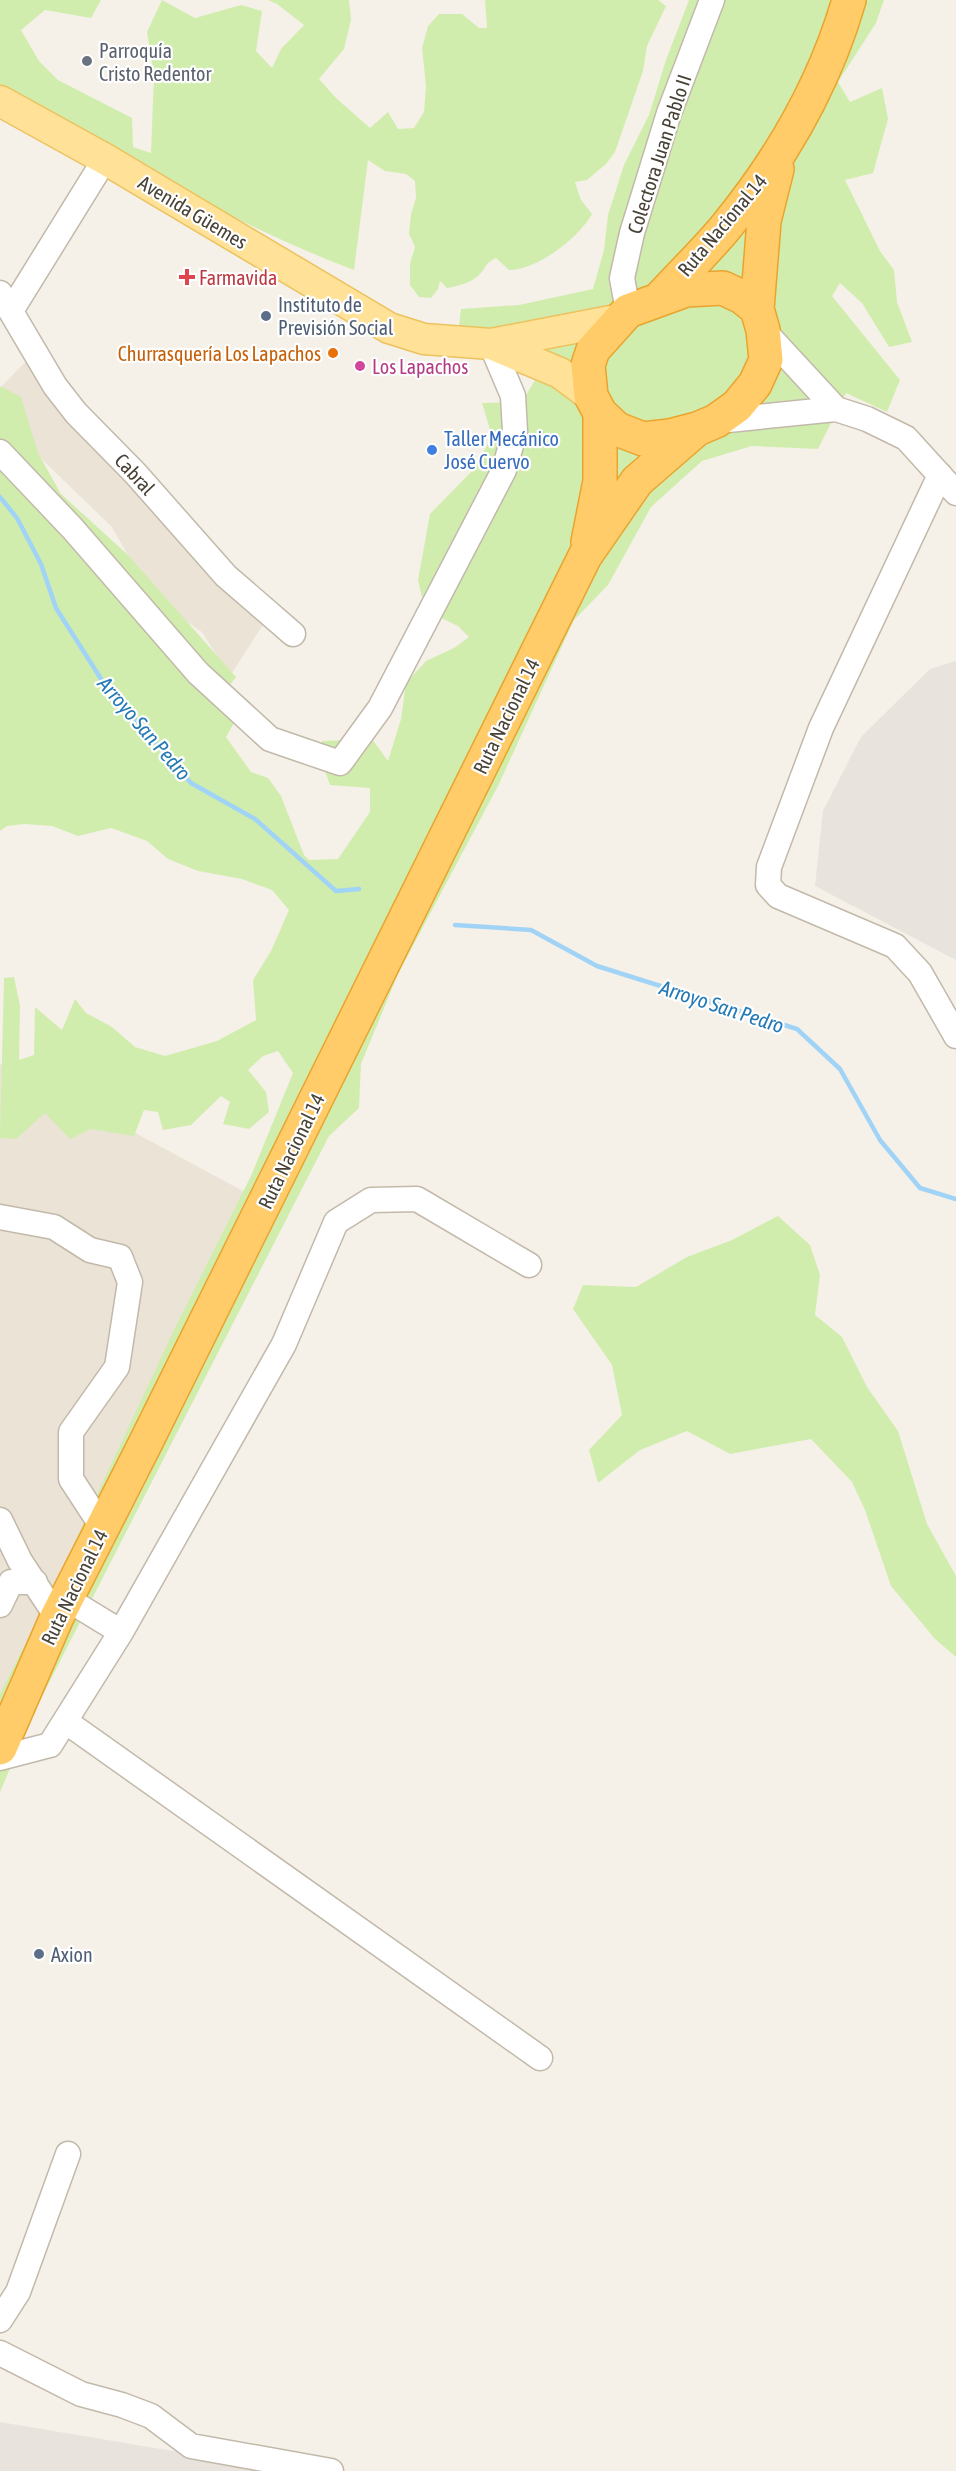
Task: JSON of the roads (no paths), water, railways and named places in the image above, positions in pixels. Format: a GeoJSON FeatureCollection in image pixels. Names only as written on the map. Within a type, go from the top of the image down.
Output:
{"type":"FeatureCollection","features":[{"type":"Feature","properties":{"kind":"highway","name":"Ruta Nacional 14"},"geometry":{"type":"LineString","coordinates":[[760,319],[764,221],[783,150],[840,32],[849,0]]}},
{"type":"Feature","properties":{"kind":"highway","name":"Ruta Nacional 14"},"geometry":{"type":"LineString","coordinates":[[660,298],[724,229],[783,150]]}},
{"type":"Feature","properties":{"kind":"highway"},"geometry":{"type":"LineString","coordinates":[[723,288],[742,297],[760,319],[766,360],[755,384],[736,406],[707,425],[670,436],[643,439],[617,429],[595,405],[588,364],[593,350],[625,315],[660,298],[686,290],[723,288]]}},
{"type":"Feature","properties":{"kind":"highway","name":"Ruta Nacional 14"},"geometry":{"type":"LineString","coordinates":[[585,556],[600,481],[595,405]]}},
{"type":"Feature","properties":{"kind":"highway","name":"Ruta Nacional 14"},"geometry":{"type":"LineString","coordinates":[[0,1748],[62,1608],[585,556],[637,481],[707,425]]}},
{"type":"Feature","properties":{"kind":"main road","name":"Avenida Güemes"},"geometry":{"type":"LineString","coordinates":[[0,101],[105,159],[389,328],[424,339],[491,344],[625,315]]}},
{"type":"Feature","properties":{"kind":"main road","name":"Avenida Güemes"},"geometry":{"type":"LineString","coordinates":[[491,344],[560,373],[595,405]]}},
{"type":"Feature","properties":{"kind":"street","name":"Colectora Juan Pablo II"},"geometry":{"type":"LineString","coordinates":[[625,315],[622,278],[632,233],[669,113],[712,0]]}},
{"type":"Feature","properties":{"kind":"street"},"geometry":{"type":"LineString","coordinates":[[5,302],[105,159]]}},
{"type":"Feature","properties":{"kind":"street","name":"Cabral"},"geometry":{"type":"LineString","coordinates":[[5,302],[55,386],[76,413],[135,473],[226,576],[293,634]]}},
{"type":"Feature","properties":{"kind":"street"},"geometry":{"type":"LineString","coordinates":[[760,319],[836,409]]}},
{"type":"Feature","properties":{"kind":"street"},"geometry":{"type":"LineString","coordinates":[[0,452],[73,529],[198,673],[270,739],[339,763],[380,708],[504,470],[515,431],[513,396],[491,344]]}},
{"type":"Feature","properties":{"kind":"street"},"geometry":{"type":"LineString","coordinates":[[707,425],[836,409],[867,419],[906,438],[948,484],[821,728],[769,867],[768,885],[778,896],[895,946],[920,973],[956,1036]]}},
{"type":"Feature","properties":{"kind":"street"},"geometry":{"type":"LineString","coordinates":[[0,1758],[50,1745],[121,1632],[284,1344],[336,1222],[371,1200],[417,1199],[530,1265]]}},
{"type":"Feature","properties":{"kind":"street"},"geometry":{"type":"LineString","coordinates":[[0,1217],[54,1227],[90,1250],[120,1257],[130,1282],[117,1366],[71,1432],[70,1479],[103,1528]]}},
{"type":"Feature","properties":{"kind":"street"},"geometry":{"type":"LineString","coordinates":[[0,1520],[21,1561],[35,1582],[62,1608],[121,1632]]}},
{"type":"Feature","properties":{"kind":"street"},"geometry":{"type":"LineString","coordinates":[[0,1605],[11,1582],[35,1582]]}},
{"type":"Feature","properties":{"kind":"street"},"geometry":{"type":"LineString","coordinates":[[65,1721],[540,2058]]}},
{"type":"Feature","properties":{"kind":"street"},"geometry":{"type":"LineString","coordinates":[[0,2320],[18,2292],[68,2154]]}},
{"type":"Feature","properties":{"kind":"street"},"geometry":{"type":"LineString","coordinates":[[0,2353],[81,2394],[151,2416],[191,2446],[331,2471]]}},
{"type":"Feature","properties":{"kind":"waterway","name":"Arroyo San Pedro"},"geometry":{"type":"LineString","coordinates":[[0,497],[17,518],[41,564],[56,608],[103,682],[191,783],[255,819],[336,891],[359,889]]}},
{"type":"Feature","properties":{"kind":"waterway","name":"Arroyo San Pedro"},"geometry":{"type":"LineString","coordinates":[[455,925],[531,930],[597,966],[797,1029],[840,1069],[880,1140],[920,1188],[956,1199]]}},
{"type":"Feature","properties":{"kind":"place","name":"Parroquía Cristo Redentor"},"geometry":{"type":"Point","coordinates":[87,61]}},
{"type":"Feature","properties":{"kind":"place","name":"Farmavida"},"geometry":{"type":"Point","coordinates":[187,277]}},
{"type":"Feature","properties":{"kind":"place","name":"Instituto de Previsión Social"},"geometry":{"type":"Point","coordinates":[266,316]}},
{"type":"Feature","properties":{"kind":"place","name":"Churrasquería Los Lapachos"},"geometry":{"type":"Point","coordinates":[333,353]}},
{"type":"Feature","properties":{"kind":"place","name":"Los Lapachos"},"geometry":{"type":"Point","coordinates":[360,366]}},
{"type":"Feature","properties":{"kind":"place","name":"Taller Mecánico José Cuervo"},"geometry":{"type":"Point","coordinates":[432,450]}},
{"type":"Feature","properties":{"kind":"place","name":"Axion"},"geometry":{"type":"Point","coordinates":[39,1954]}}]}
